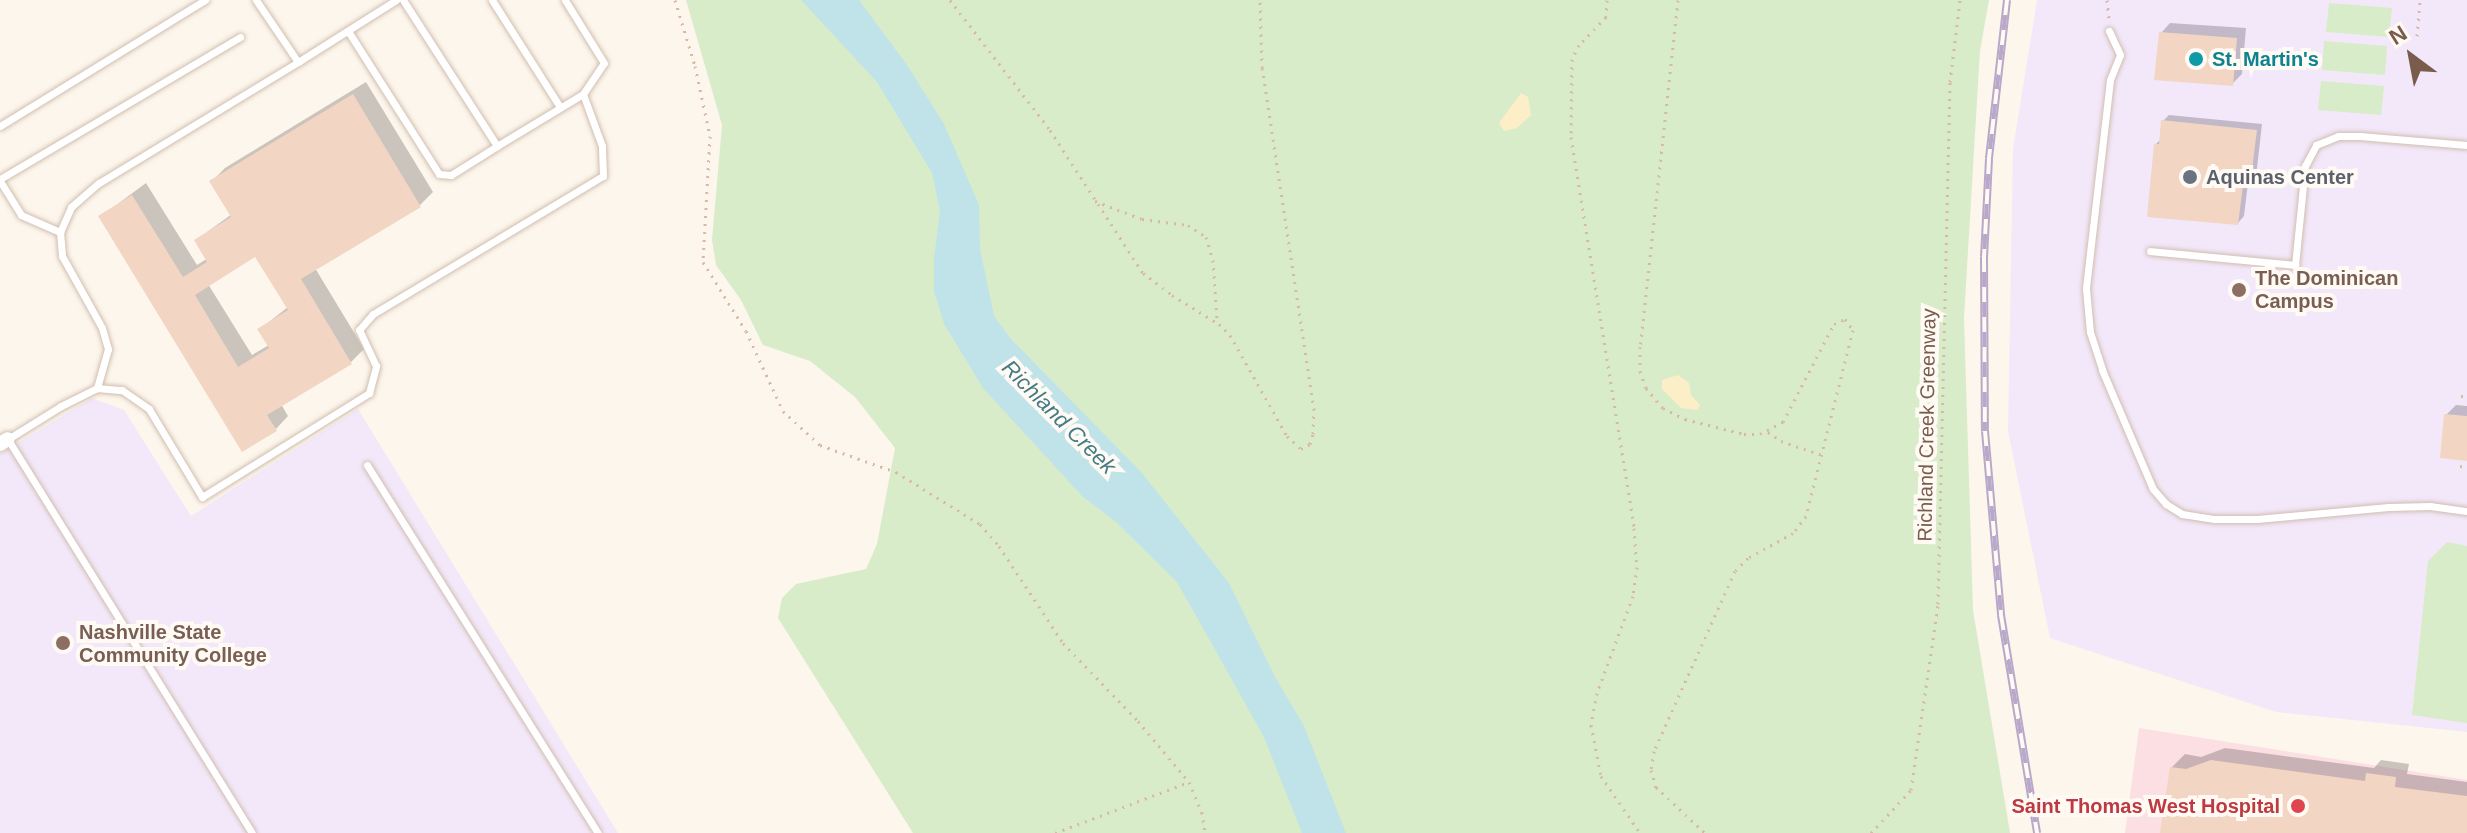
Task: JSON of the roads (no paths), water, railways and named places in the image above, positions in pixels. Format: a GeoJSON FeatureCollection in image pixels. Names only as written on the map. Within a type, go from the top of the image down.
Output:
{"type":"FeatureCollection","features":[{"type":"Feature","properties":{"kind":"lane"},"geometry":{"type":"LineString","coordinates":[[0,126],[205,0]]}},
{"type":"Feature","properties":{"kind":"lane"},"geometry":{"type":"LineString","coordinates":[[256,0],[298,62]]}},
{"type":"Feature","properties":{"kind":"lane"},"geometry":{"type":"LineString","coordinates":[[97,388],[108,349],[102,328],[62,256],[60,232],[71,207],[99,183],[396,0]]}},
{"type":"Feature","properties":{"kind":"lane"},"geometry":{"type":"LineString","coordinates":[[403,0],[497,146]]}},
{"type":"Feature","properties":{"kind":"lane"},"geometry":{"type":"LineString","coordinates":[[492,0],[560,107]]}},
{"type":"Feature","properties":{"kind":"lane"},"geometry":{"type":"LineString","coordinates":[[348,31],[439,174],[451,175],[583,94],[604,63],[565,0]]}},
{"type":"Feature","properties":{"kind":"lane"},"geometry":{"type":"LineString","coordinates":[[2109,31],[2120,55],[2110,80],[2086,289],[2090,332],[2102,370],[2153,489],[2166,504],[2182,514],[2215,519],[2388,507],[2430,506],[2467,511]]}},
{"type":"Feature","properties":{"kind":"lane"},"geometry":{"type":"LineString","coordinates":[[60,232],[21,215],[0,180],[240,37]]}},
{"type":"Feature","properties":{"kind":"lane"},"geometry":{"type":"LineString","coordinates":[[252,833],[4,442],[97,388],[122,390],[149,409],[202,497],[369,393],[376,366],[359,330],[373,314],[603,176],[602,146],[583,94]]}},
{"type":"Feature","properties":{"kind":"lane"},"geometry":{"type":"LineString","coordinates":[[2150,251],[2295,265],[2305,166],[2316,145],[2338,136],[2360,136],[2467,145]]}},
{"type":"Feature","properties":{"kind":"lane"},"geometry":{"type":"LineString","coordinates":[[367,465],[598,833]]}},
{"type":"Feature","properties":{"kind":"water","name":"Richland Creek"},"geometry":{"type":"Polygon","coordinates":[[[801,0],[859,0],[907,65],[944,124],[979,205],[980,249],[994,316],[1011,339],[1142,473],[1229,583],[1274,675],[1304,726],[1346,833],[1302,833],[1264,737],[1177,582],[1115,521],[1083,497],[983,388],[944,324],[934,291],[934,258],[940,211],[932,173],[877,82],[801,0]]]}},
{"type":"Feature","properties":{"kind":"railway"},"geometry":{"type":"LineString","coordinates":[[2007,0],[1989,159],[1984,257],[1985,431],[2001,615],[2037,833]]}},
{"type":"Feature","properties":{"kind":"place","name":"St. Martin's"},"geometry":{"type":"Point","coordinates":[2196,59]}},
{"type":"Feature","properties":{"kind":"place","name":"Aquinas Center"},"geometry":{"type":"Point","coordinates":[2190,177]}},
{"type":"Feature","properties":{"kind":"place","name":"The Dominican Campus"},"geometry":{"type":"Point","coordinates":[2239,290]}},
{"type":"Feature","properties":{"kind":"place","name":"Nashville State Community College"},"geometry":{"type":"Point","coordinates":[63,643]}},
{"type":"Feature","properties":{"kind":"place","name":"Saint Thomas West Hospital"},"geometry":{"type":"Point","coordinates":[2298,806]}}]}
